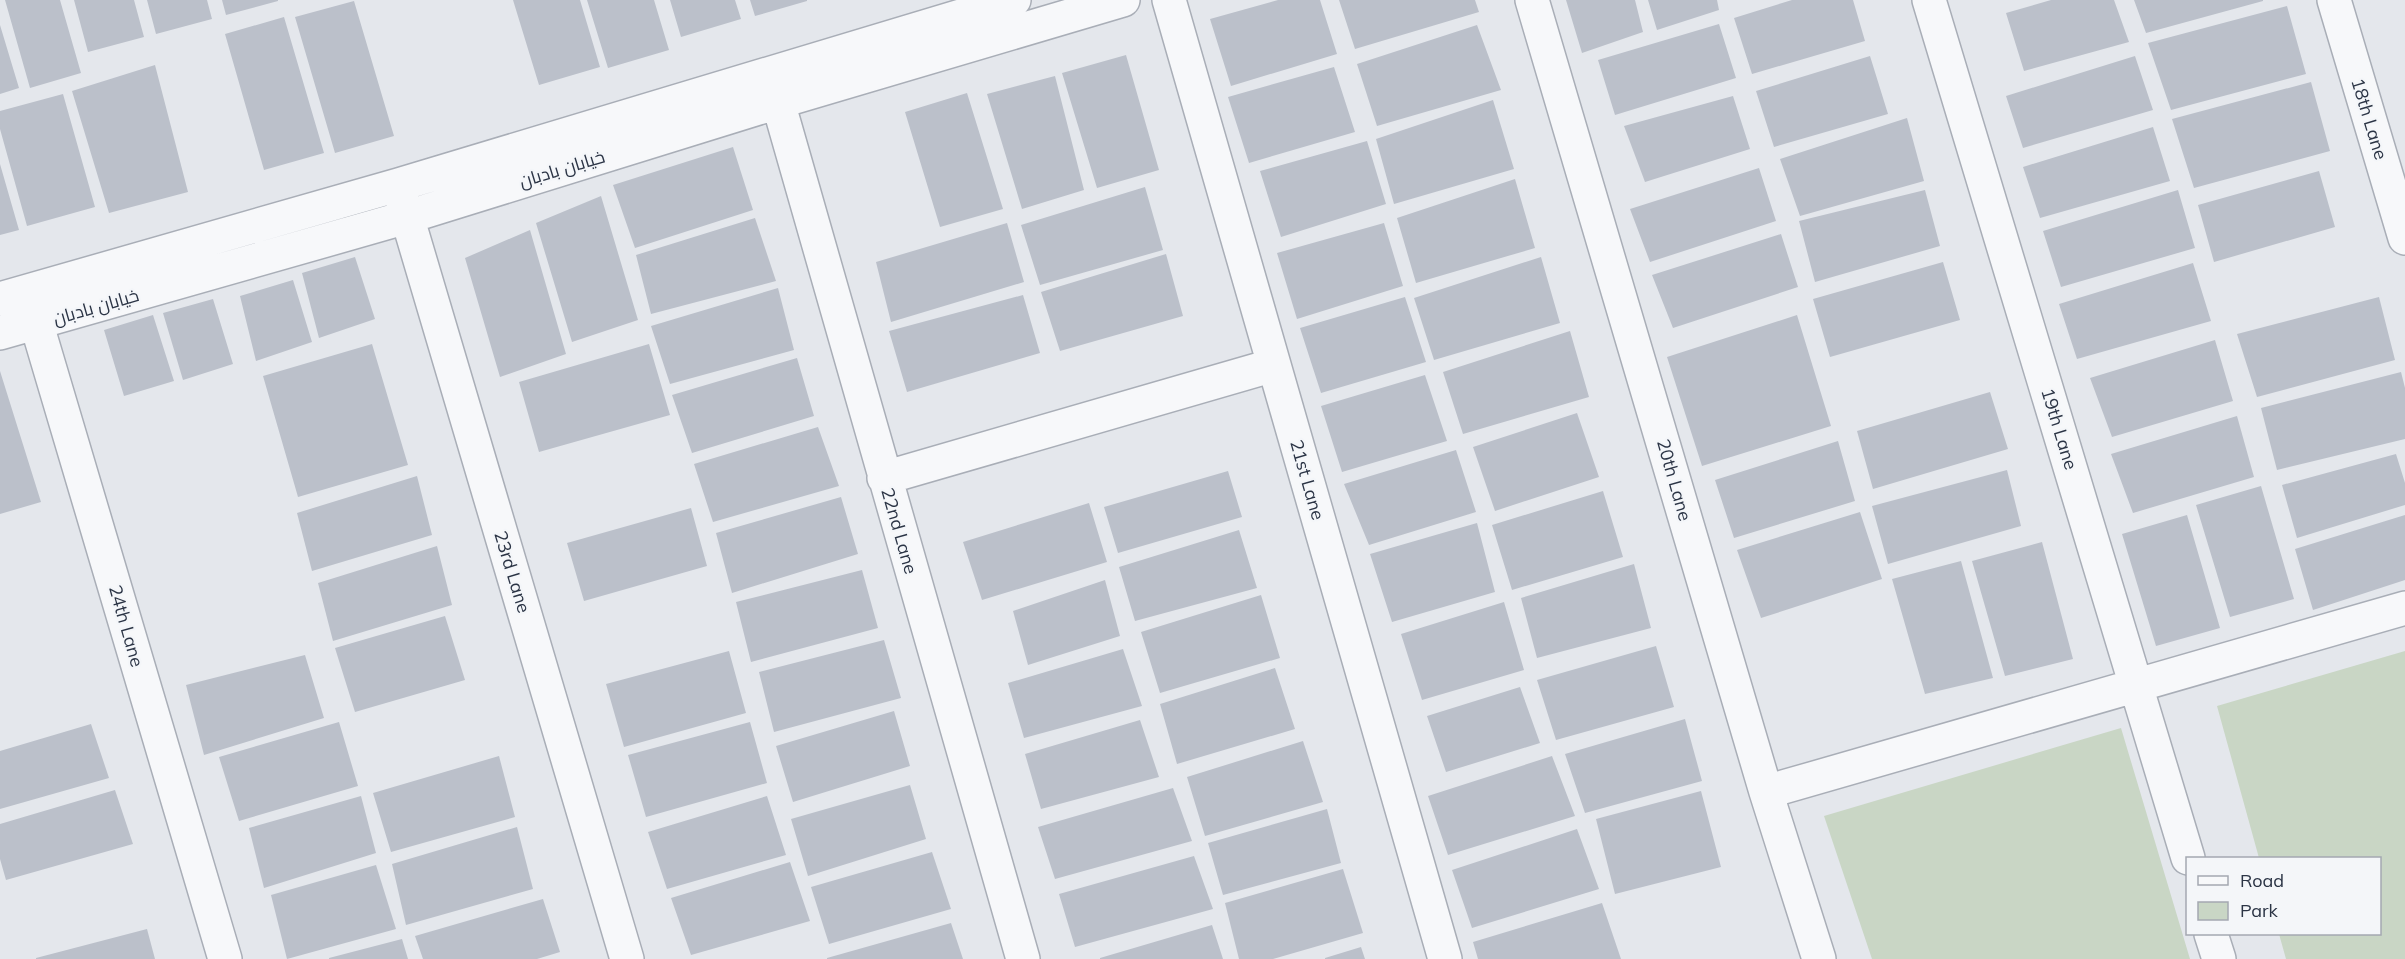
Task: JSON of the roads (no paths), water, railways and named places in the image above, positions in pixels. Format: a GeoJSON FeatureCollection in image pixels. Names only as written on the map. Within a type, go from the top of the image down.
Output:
{"type":"FeatureCollection","features":[{"type":"Feature","properties":{"kind":"street","name":"خیابان بادبان"},"geometry":{"type":"LineString","coordinates":[[13,296],[398,185],[1014,0]]}},
{"type":"Feature","properties":{"kind":"street","name":"خیابان بادبان"},"geometry":{"type":"LineString","coordinates":[[0,333],[407,217],[778,102],[1122,0]]}},
{"type":"Feature","properties":{"kind":"street","name":"21st Lane"},"geometry":{"type":"LineString","coordinates":[[1169,0],[1445,959]]}},
{"type":"Feature","properties":{"kind":"street","name":"20th Lane"},"geometry":{"type":"LineString","coordinates":[[1532,0],[1766,792],[1819,959]]}},
{"type":"Feature","properties":{"kind":"street","name":"19th Lane"},"geometry":{"type":"LineString","coordinates":[[1929,0],[2188,857]]}},
{"type":"Feature","properties":{"kind":"street","name":"18th Lane"},"geometry":{"type":"LineString","coordinates":[[2334,0],[2405,238]]}},
{"type":"Feature","properties":{"kind":"street","name":"22nd Lane"},"geometry":{"type":"LineString","coordinates":[[778,102],[1023,959]]}},
{"type":"Feature","properties":{"kind":"street","name":"23rd Lane"},"geometry":{"type":"LineString","coordinates":[[398,185],[627,959]]}},
{"type":"Feature","properties":{"kind":"street","name":"24th Lane"},"geometry":{"type":"LineString","coordinates":[[13,296],[37,324],[225,959]]}},
{"type":"Feature","properties":{"kind":"street"},"geometry":{"type":"LineString","coordinates":[[884,478],[1274,365]]}},
{"type":"Feature","properties":{"kind":"street"},"geometry":{"type":"LineString","coordinates":[[1766,792],[2405,608]]}},
{"type":"Feature","properties":{"kind":"street"},"geometry":{"type":"LineString","coordinates":[[2212,935],[2218,959]]}}]}
